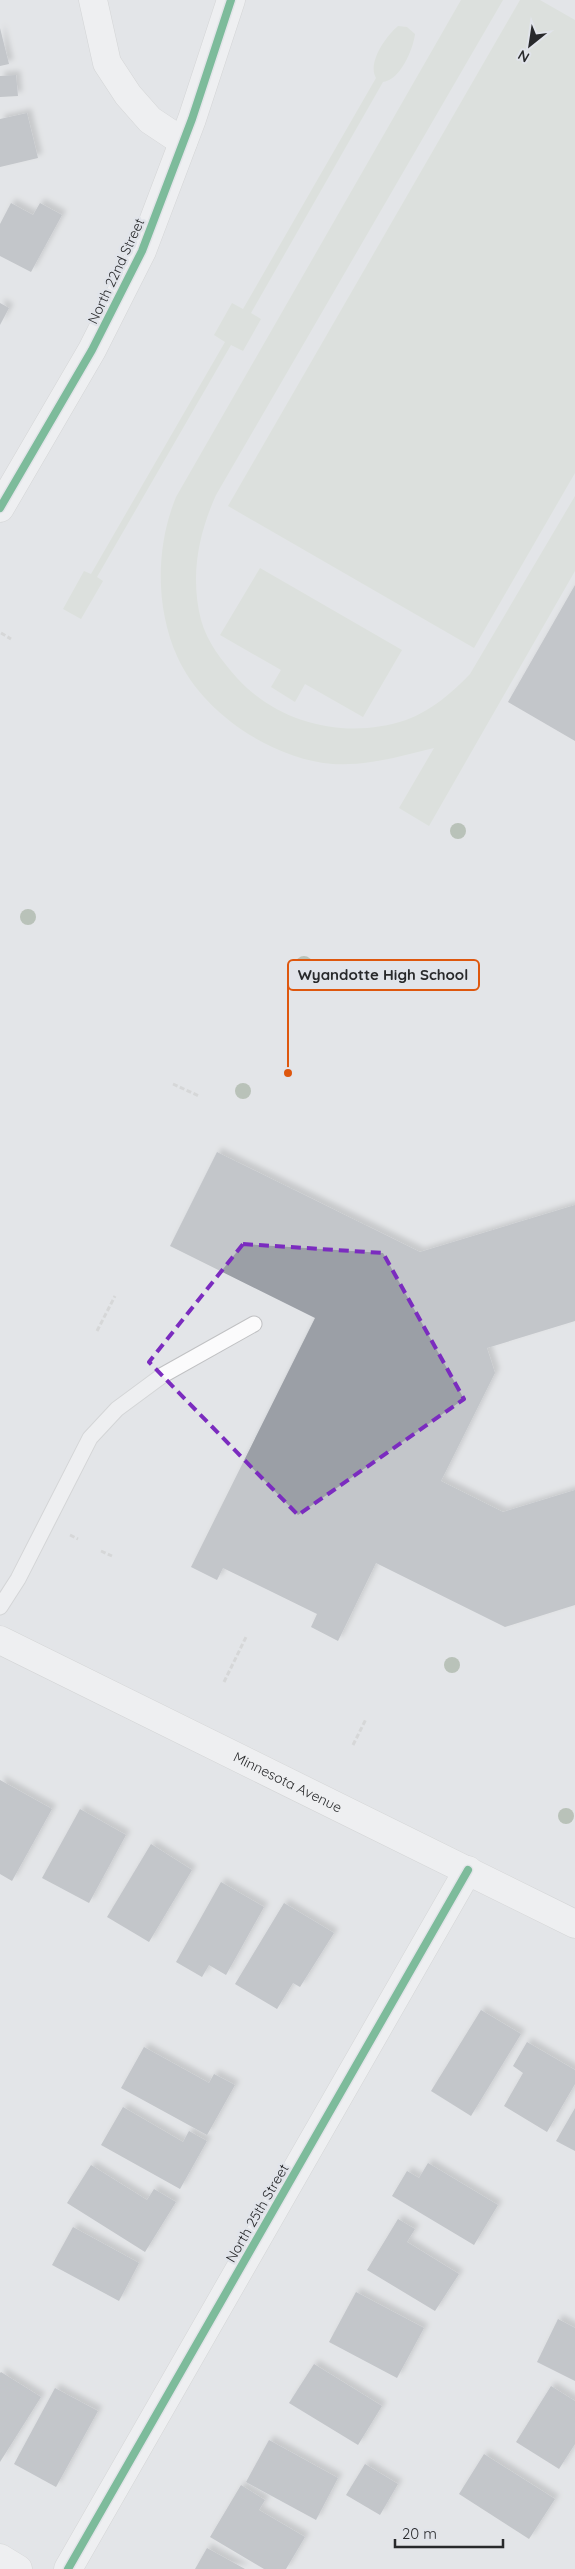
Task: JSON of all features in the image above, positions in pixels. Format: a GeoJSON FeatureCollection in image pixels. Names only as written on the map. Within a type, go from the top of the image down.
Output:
{"type":"FeatureCollection","features":[{"type":"Feature","properties":{"kind":"street"},"geometry":{"type":"LineString","coordinates":[[93,0],[107,63],[128,95],[150,120],[183,142]]}},
{"type":"Feature","properties":{"kind":"street","name":"North 22nd Street"},"geometry":{"type":"LineString","coordinates":[[0,508],[92,350],[142,251],[183,142],[231,0]]}},
{"type":"Feature","properties":{"kind":"street","name":"Minnesota Avenue"},"geometry":{"type":"LineString","coordinates":[[0,1640],[575,1924]]}},
{"type":"Feature","properties":{"kind":"street","name":"North 25th Street"},"geometry":{"type":"LineString","coordinates":[[68,2569],[468,1870]]}},
{"type":"Feature","properties":{"kind":"street"},"geometry":{"type":"LineString","coordinates":[[0,2558],[18,2569]]}},
{"type":"Feature","properties":{"kind":"lane"},"geometry":{"type":"LineString","coordinates":[[0,1607],[18,1579],[90,1438],[117,1409],[163,1375],[254,1324]]}},
{"type":"Feature","properties":{"kind":"path"},"geometry":{"type":"LineString","coordinates":[[1,633],[11,639]]}},
{"type":"Feature","properties":{"kind":"path"},"geometry":{"type":"LineString","coordinates":[[174,1084],[199,1096]]}},
{"type":"Feature","properties":{"kind":"path"},"geometry":{"type":"LineString","coordinates":[[97,1331],[114,1296]]}},
{"type":"Feature","properties":{"kind":"path"},"geometry":{"type":"LineString","coordinates":[[101,1552],[112,1556]]}},
{"type":"Feature","properties":{"kind":"path"},"geometry":{"type":"LineString","coordinates":[[224,1682],[246,1637]]}},
{"type":"Feature","properties":{"kind":"path"},"geometry":{"type":"LineString","coordinates":[[353,1745],[366,1719]]}},
{"type":"Feature","properties":{"kind":"highlighted area"},"geometry":{"type":"Polygon","coordinates":[[[243,1244],[383,1253],[464,1399],[298,1515],[149,1362],[243,1244]]]}},
{"type":"Feature","properties":{"kind":"shaded area"},"geometry":{"type":"Polygon","coordinates":[[[461,0],[503,0],[216,495],[200,541],[196,572],[198,604],[207,636],[226,665],[254,694],[273,707],[293,717],[315,724],[338,728],[384,726],[406,720],[424,712],[449,694],[470,674],[575,496],[575,571],[429,826],[399,808],[434,748],[372,762],[333,764],[286,753],[263,743],[242,730],[221,714],[188,677],[170,637],[162,597],[161,576],[165,535],[176,497],[461,0]]]}},
{"type":"Feature","properties":{"kind":"shaded area"},"geometry":{"type":"Polygon","coordinates":[[[520,0],[540,0],[575,20],[575,473],[474,648],[228,506],[520,0]]]}},
{"type":"Feature","properties":{"kind":"shaded area"},"geometry":{"type":"Polygon","coordinates":[[[398,26],[407,27],[415,34],[412,48],[405,63],[395,76],[383,82],[251,313],[261,319],[243,351],[231,345],[97,577],[103,581],[81,619],[63,609],[84,571],[91,574],[225,342],[214,335],[232,303],[243,309],[376,78],[374,65],[379,50],[388,36],[398,26]]]}},
{"type":"Feature","properties":{"kind":"shaded area"},"geometry":{"type":"Polygon","coordinates":[[[260,568],[402,650],[363,717],[305,684],[295,702],[271,687],[281,670],[220,635],[260,568]]]}},
{"type":"Feature","properties":{"kind":"building"},"geometry":{"type":"Polygon","coordinates":[[[0,28],[9,64],[0,66],[0,28]]]}},
{"type":"Feature","properties":{"kind":"building"},"geometry":{"type":"Polygon","coordinates":[[[16,75],[18,96],[0,97],[0,76],[16,75]]]}},
{"type":"Feature","properties":{"kind":"building"},"geometry":{"type":"Polygon","coordinates":[[[27,113],[38,158],[0,167],[0,119],[27,113]]]}},
{"type":"Feature","properties":{"kind":"building"},"geometry":{"type":"Polygon","coordinates":[[[11,203],[33,215],[40,203],[62,215],[31,272],[0,256],[0,224],[11,203]]]}},
{"type":"Feature","properties":{"kind":"building"},"geometry":{"type":"Polygon","coordinates":[[[0,303],[9,308],[0,325],[0,303]]]}},
{"type":"Feature","properties":{"kind":"building"},"geometry":{"type":"Polygon","coordinates":[[[575,585],[575,741],[508,702],[575,585]]]}},
{"type":"Feature","properties":{"kind":"building"},"geometry":{"type":"Polygon","coordinates":[[[217,1152],[420,1252],[575,1205],[575,1321],[487,1348],[495,1373],[441,1481],[503,1512],[575,1490],[575,1605],[505,1627],[376,1563],[338,1641],[311,1627],[317,1614],[223,1568],[217,1580],[191,1567],[315,1318],[170,1246],[217,1152]]]}},
{"type":"Feature","properties":{"kind":"building"},"geometry":{"type":"Polygon","coordinates":[[[0,1780],[52,1809],[12,1881],[0,1874],[0,1780]]]}},
{"type":"Feature","properties":{"kind":"building"},"geometry":{"type":"Polygon","coordinates":[[[80,1809],[126,1835],[89,1903],[42,1878],[80,1809]]]}},
{"type":"Feature","properties":{"kind":"building"},"geometry":{"type":"Polygon","coordinates":[[[151,1844],[192,1870],[149,1942],[107,1917],[151,1844]]]}},
{"type":"Feature","properties":{"kind":"building"},"geometry":{"type":"Polygon","coordinates":[[[221,1882],[264,1907],[226,1975],[209,1965],[202,1977],[176,1962],[221,1882]]]}},
{"type":"Feature","properties":{"kind":"building"},"geometry":{"type":"Polygon","coordinates":[[[284,1903],[334,1933],[300,1987],[293,1983],[277,2009],[235,1984],[284,1903]]]}},
{"type":"Feature","properties":{"kind":"building"},"geometry":{"type":"Polygon","coordinates":[[[481,2010],[521,2034],[471,2116],[431,2091],[481,2010]]]}},
{"type":"Feature","properties":{"kind":"building"},"geometry":{"type":"Polygon","coordinates":[[[527,2042],[575,2070],[575,2084],[547,2132],[504,2106],[523,2073],[513,2066],[527,2042]]]}},
{"type":"Feature","properties":{"kind":"building"},"geometry":{"type":"Polygon","coordinates":[[[144,2047],[209,2083],[214,2074],[235,2085],[207,2135],[121,2088],[144,2047]]]}},
{"type":"Feature","properties":{"kind":"building"},"geometry":{"type":"Polygon","coordinates":[[[123,2107],[183,2142],[189,2131],[207,2141],[180,2189],[101,2145],[123,2107]]]}},
{"type":"Feature","properties":{"kind":"building"},"geometry":{"type":"Polygon","coordinates":[[[575,2108],[575,2151],[556,2141],[575,2108]]]}},
{"type":"Feature","properties":{"kind":"building"},"geometry":{"type":"Polygon","coordinates":[[[428,2163],[498,2205],[474,2245],[392,2196],[407,2171],[419,2178],[428,2163]]]}},
{"type":"Feature","properties":{"kind":"building"},"geometry":{"type":"Polygon","coordinates":[[[91,2165],[147,2200],[154,2189],[176,2202],[145,2252],[67,2203],[91,2165]]]}},
{"type":"Feature","properties":{"kind":"building"},"geometry":{"type":"Polygon","coordinates":[[[398,2219],[415,2229],[407,2242],[459,2274],[435,2311],[367,2270],[398,2219]]]}},
{"type":"Feature","properties":{"kind":"building"},"geometry":{"type":"Polygon","coordinates":[[[73,2227],[139,2263],[119,2301],[52,2265],[73,2227]]]}},
{"type":"Feature","properties":{"kind":"building"},"geometry":{"type":"Polygon","coordinates":[[[356,2292],[424,2328],[397,2378],[329,2342],[356,2292]]]}},
{"type":"Feature","properties":{"kind":"building"},"geometry":{"type":"Polygon","coordinates":[[[558,2319],[575,2328],[575,2381],[537,2362],[558,2319]]]}},
{"type":"Feature","properties":{"kind":"building"},"geometry":{"type":"Polygon","coordinates":[[[314,2364],[382,2406],[358,2445],[289,2403],[314,2364]]]}},
{"type":"Feature","properties":{"kind":"building"},"geometry":{"type":"Polygon","coordinates":[[[0,2373],[41,2397],[0,2462],[0,2373]]]}},
{"type":"Feature","properties":{"kind":"building"},"geometry":{"type":"Polygon","coordinates":[[[551,2386],[575,2401],[575,2444],[559,2469],[516,2442],[551,2386]]]}},
{"type":"Feature","properties":{"kind":"building"},"geometry":{"type":"Polygon","coordinates":[[[55,2388],[98,2411],[56,2487],[14,2464],[55,2388]]]}},
{"type":"Feature","properties":{"kind":"building"},"geometry":{"type":"Polygon","coordinates":[[[269,2440],[338,2478],[316,2520],[246,2482],[269,2440]]]}},
{"type":"Feature","properties":{"kind":"building"},"geometry":{"type":"Polygon","coordinates":[[[484,2454],[555,2499],[529,2539],[459,2494],[484,2454]]]}},
{"type":"Feature","properties":{"kind":"building"},"geometry":{"type":"Polygon","coordinates":[[[365,2464],[398,2484],[380,2515],[346,2495],[365,2464]]]}},
{"type":"Feature","properties":{"kind":"building"},"geometry":{"type":"Polygon","coordinates":[[[241,2485],[265,2500],[259,2510],[305,2537],[286,2569],[264,2569],[210,2537],[241,2485]]]}},
{"type":"Feature","properties":{"kind":"building"},"geometry":{"type":"Polygon","coordinates":[[[207,2548],[245,2569],[195,2569],[207,2548]]]}},
{"type":"Feature","properties":{"kind":"cycle path"},"geometry":{"type":"LineString","coordinates":[[0,508],[92,350],[142,251],[192,119],[231,0]]}},
{"type":"Feature","properties":{"kind":"cycle path"},"geometry":{"type":"LineString","coordinates":[[68,2569],[468,1870]]}},
{"type":"Feature","properties":{"kind":"place","name":"Wyandotte High School"},"geometry":{"type":"Point","coordinates":[288,1073]}}]}
